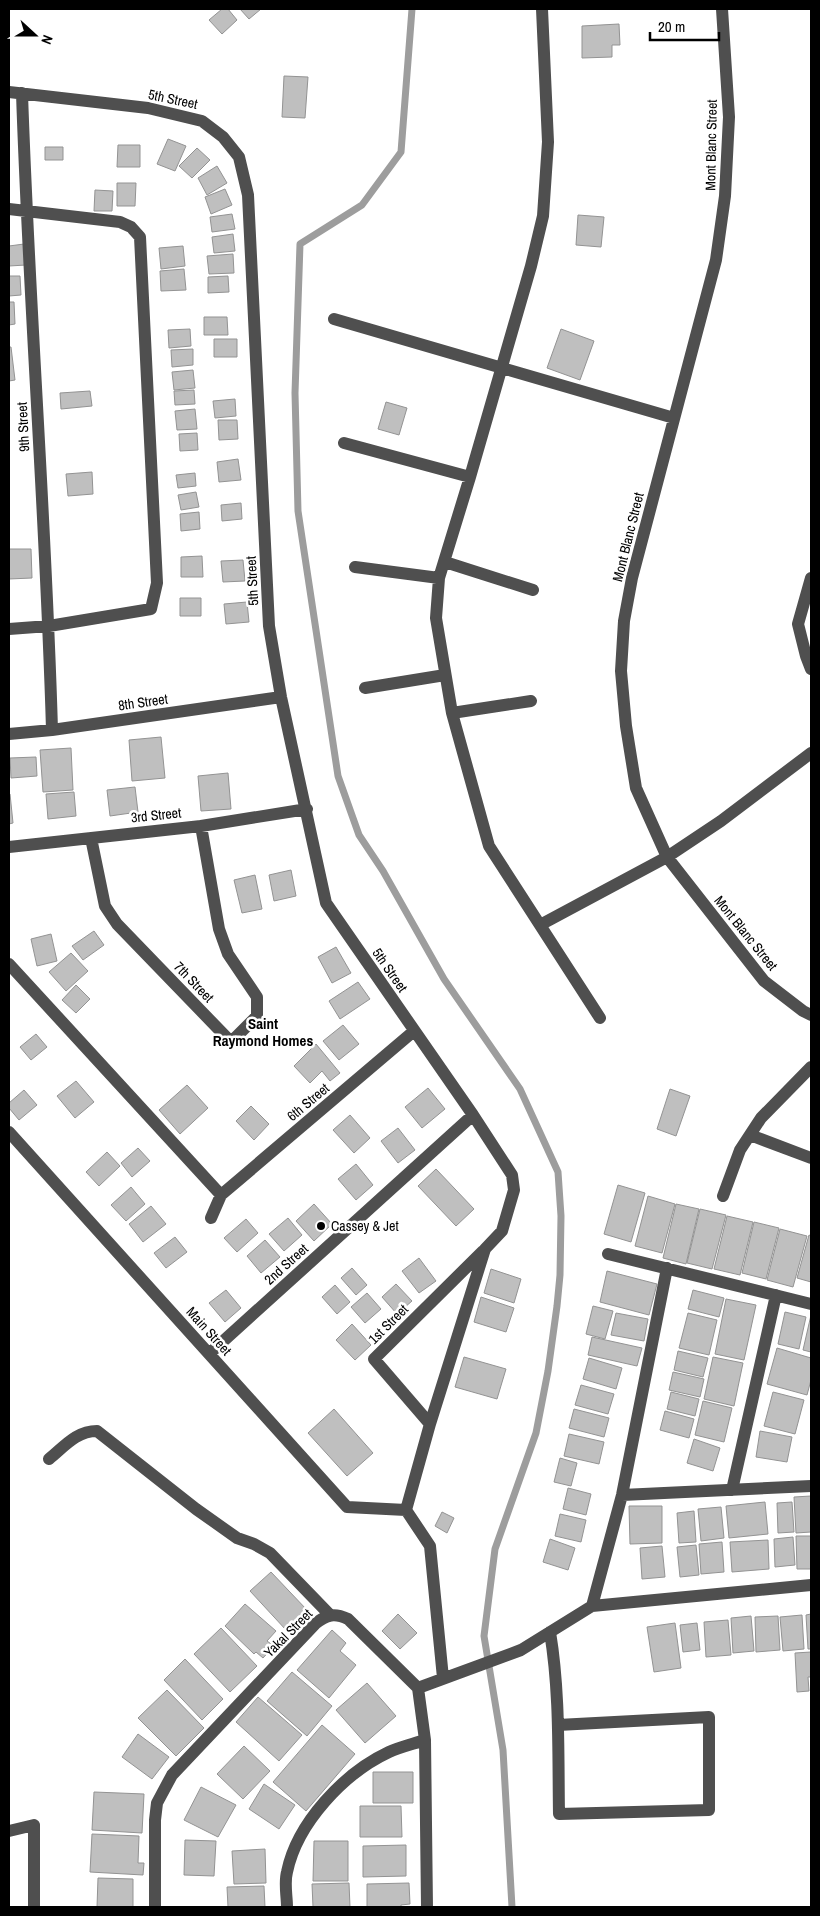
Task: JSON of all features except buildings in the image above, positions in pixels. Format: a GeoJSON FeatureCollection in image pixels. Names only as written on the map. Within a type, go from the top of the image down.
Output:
{"type":"FeatureCollection","features":[{"type":"Feature","properties":{"kind":"street"},"geometry":{"type":"LineString","coordinates":[[542,9],[548,142],[543,216],[531,266],[439,578],[436,618],[452,713],[489,846],[600,1018]]}},
{"type":"Feature","properties":{"kind":"street","name":"Mont Blanc Street"},"geometry":{"type":"LineString","coordinates":[[722,9],[729,118],[726,196],[716,260],[632,578],[624,621],[621,671],[626,726],[636,788],[666,857],[764,981],[802,1011],[811,1015]]}},
{"type":"Feature","properties":{"kind":"street","name":"5th Street"},"geometry":{"type":"LineString","coordinates":[[9,92],[148,108],[202,121],[223,137],[240,157],[248,195],[269,626],[281,697],[326,903],[473,1115],[512,1175],[514,1190]]}},
{"type":"Feature","properties":{"kind":"street","name":"9th Street"},"geometry":{"type":"LineString","coordinates":[[22,93],[26,212],[49,626],[52,730]]}},
{"type":"Feature","properties":{"kind":"street"},"geometry":{"type":"LineString","coordinates":[[9,209],[120,222],[131,227],[140,237],[157,583],[155,613],[9,629]]}},
{"type":"Feature","properties":{"kind":"street"},"geometry":{"type":"LineString","coordinates":[[334,319],[674,418]]}},
{"type":"Feature","properties":{"kind":"street"},"geometry":{"type":"LineString","coordinates":[[344,443],[470,477]]}},
{"type":"Feature","properties":{"kind":"street"},"geometry":{"type":"LineString","coordinates":[[444,562],[533,590]]}},
{"type":"Feature","properties":{"kind":"street"},"geometry":{"type":"LineString","coordinates":[[355,567],[439,578]]}},
{"type":"Feature","properties":{"kind":"street"},"geometry":{"type":"LineString","coordinates":[[811,578],[798,624],[811,668]]}},
{"type":"Feature","properties":{"kind":"street"},"geometry":{"type":"LineString","coordinates":[[365,688],[445,675]]}},
{"type":"Feature","properties":{"kind":"street","name":"8th Street"},"geometry":{"type":"LineString","coordinates":[[9,734],[52,730],[281,697]]}},
{"type":"Feature","properties":{"kind":"street"},"geometry":{"type":"LineString","coordinates":[[452,713],[531,701]]}},
{"type":"Feature","properties":{"kind":"street"},"geometry":{"type":"LineString","coordinates":[[540,925],[666,857],[721,822],[811,754]]}},
{"type":"Feature","properties":{"kind":"street","name":"3rd Street"},"geometry":{"type":"LineString","coordinates":[[9,847],[201,826],[306,810]]}},
{"type":"Feature","properties":{"kind":"street","name":"7th Street"},"geometry":{"type":"LineString","coordinates":[[91,838],[105,906],[116,924],[231,1042],[257,1016],[257,998],[228,954],[219,929],[201,826]]}},
{"type":"Feature","properties":{"kind":"street"},"geometry":{"type":"LineString","coordinates":[[9,964],[220,1195],[211,1218]]}},
{"type":"Feature","properties":{"kind":"street","name":"6th Street"},"geometry":{"type":"LineString","coordinates":[[220,1195],[414,1031]]}},
{"type":"Feature","properties":{"kind":"street"},"geometry":{"type":"LineString","coordinates":[[722,1196],[740,1150],[761,1118],[811,1067]]}},
{"type":"Feature","properties":{"kind":"street","name":"2nd Street"},"geometry":{"type":"LineString","coordinates":[[209,1354],[473,1115]]}},
{"type":"Feature","properties":{"kind":"street","name":"Main Street"},"geometry":{"type":"LineString","coordinates":[[9,1132],[347,1507],[406,1510]]}},
{"type":"Feature","properties":{"kind":"street"},"geometry":{"type":"LineString","coordinates":[[750,1135],[811,1158]]}},
{"type":"Feature","properties":{"kind":"street","name":"1st Street"},"geometry":{"type":"LineString","coordinates":[[430,1424],[374,1359],[502,1231],[514,1190]]}},
{"type":"Feature","properties":{"kind":"street","name":"1st Street"},"geometry":{"type":"LineString","coordinates":[[406,1510],[430,1424],[485,1249]]}},
{"type":"Feature","properties":{"kind":"street"},"geometry":{"type":"LineString","coordinates":[[608,1254],[811,1304]]}},
{"type":"Feature","properties":{"kind":"street"},"geometry":{"type":"LineString","coordinates":[[592,1606],[622,1495],[667,1268]]}},
{"type":"Feature","properties":{"kind":"street"},"geometry":{"type":"LineString","coordinates":[[732,1490],[776,1295]]}},
{"type":"Feature","properties":{"kind":"street"},"geometry":{"type":"LineString","coordinates":[[49,1460],[79,1434],[87,1431],[97,1431],[196,1509],[237,1538],[254,1544],[270,1553],[330,1615]]}},
{"type":"Feature","properties":{"kind":"street"},"geometry":{"type":"LineString","coordinates":[[622,1495],[811,1486]]}},
{"type":"Feature","properties":{"kind":"street"},"geometry":{"type":"LineString","coordinates":[[406,1510],[430,1546],[443,1678]]}},
{"type":"Feature","properties":{"kind":"street"},"geometry":{"type":"LineString","coordinates":[[427,1907],[425,1740],[418,1688],[521,1650],[592,1606],[811,1585]]}},
{"type":"Feature","properties":{"kind":"street","name":"Yakal Street"},"geometry":{"type":"LineString","coordinates":[[155,1907],[155,1820],[157,1803],[163,1790],[172,1775],[315,1624],[330,1615],[348,1619],[418,1688]]}},
{"type":"Feature","properties":{"kind":"street"},"geometry":{"type":"LineString","coordinates":[[550,1632],[554,1655],[558,1725],[559,1814],[709,1810],[709,1717],[558,1725]]}},
{"type":"Feature","properties":{"kind":"street"},"geometry":{"type":"LineString","coordinates":[[287,1907],[286,1874],[294,1847],[307,1824],[344,1783],[366,1765],[390,1751],[425,1740]]}},
{"type":"Feature","properties":{"kind":"street"},"geometry":{"type":"LineString","coordinates":[[9,1831],[34,1825],[34,1907]]}},
{"type":"Feature","properties":{"kind":"waterway"},"geometry":{"type":"LineString","coordinates":[[412,9],[401,152],[362,205],[300,244],[295,393],[298,511],[338,776],[359,835],[383,871],[444,979],[520,1089],[558,1172],[561,1216],[560,1275],[548,1371],[536,1433],[495,1549],[484,1636],[503,1750],[512,1907]]}},
{"type":"Feature","properties":{"kind":"place","name":"Cassey & Jet"},"geometry":{"type":"Point","coordinates":[321,1226]}},
{"type":"Feature","properties":{"kind":"district","name":"Saint Raymond Homes"},"geometry":{"type":"Point","coordinates":[263,1032]}}]}
